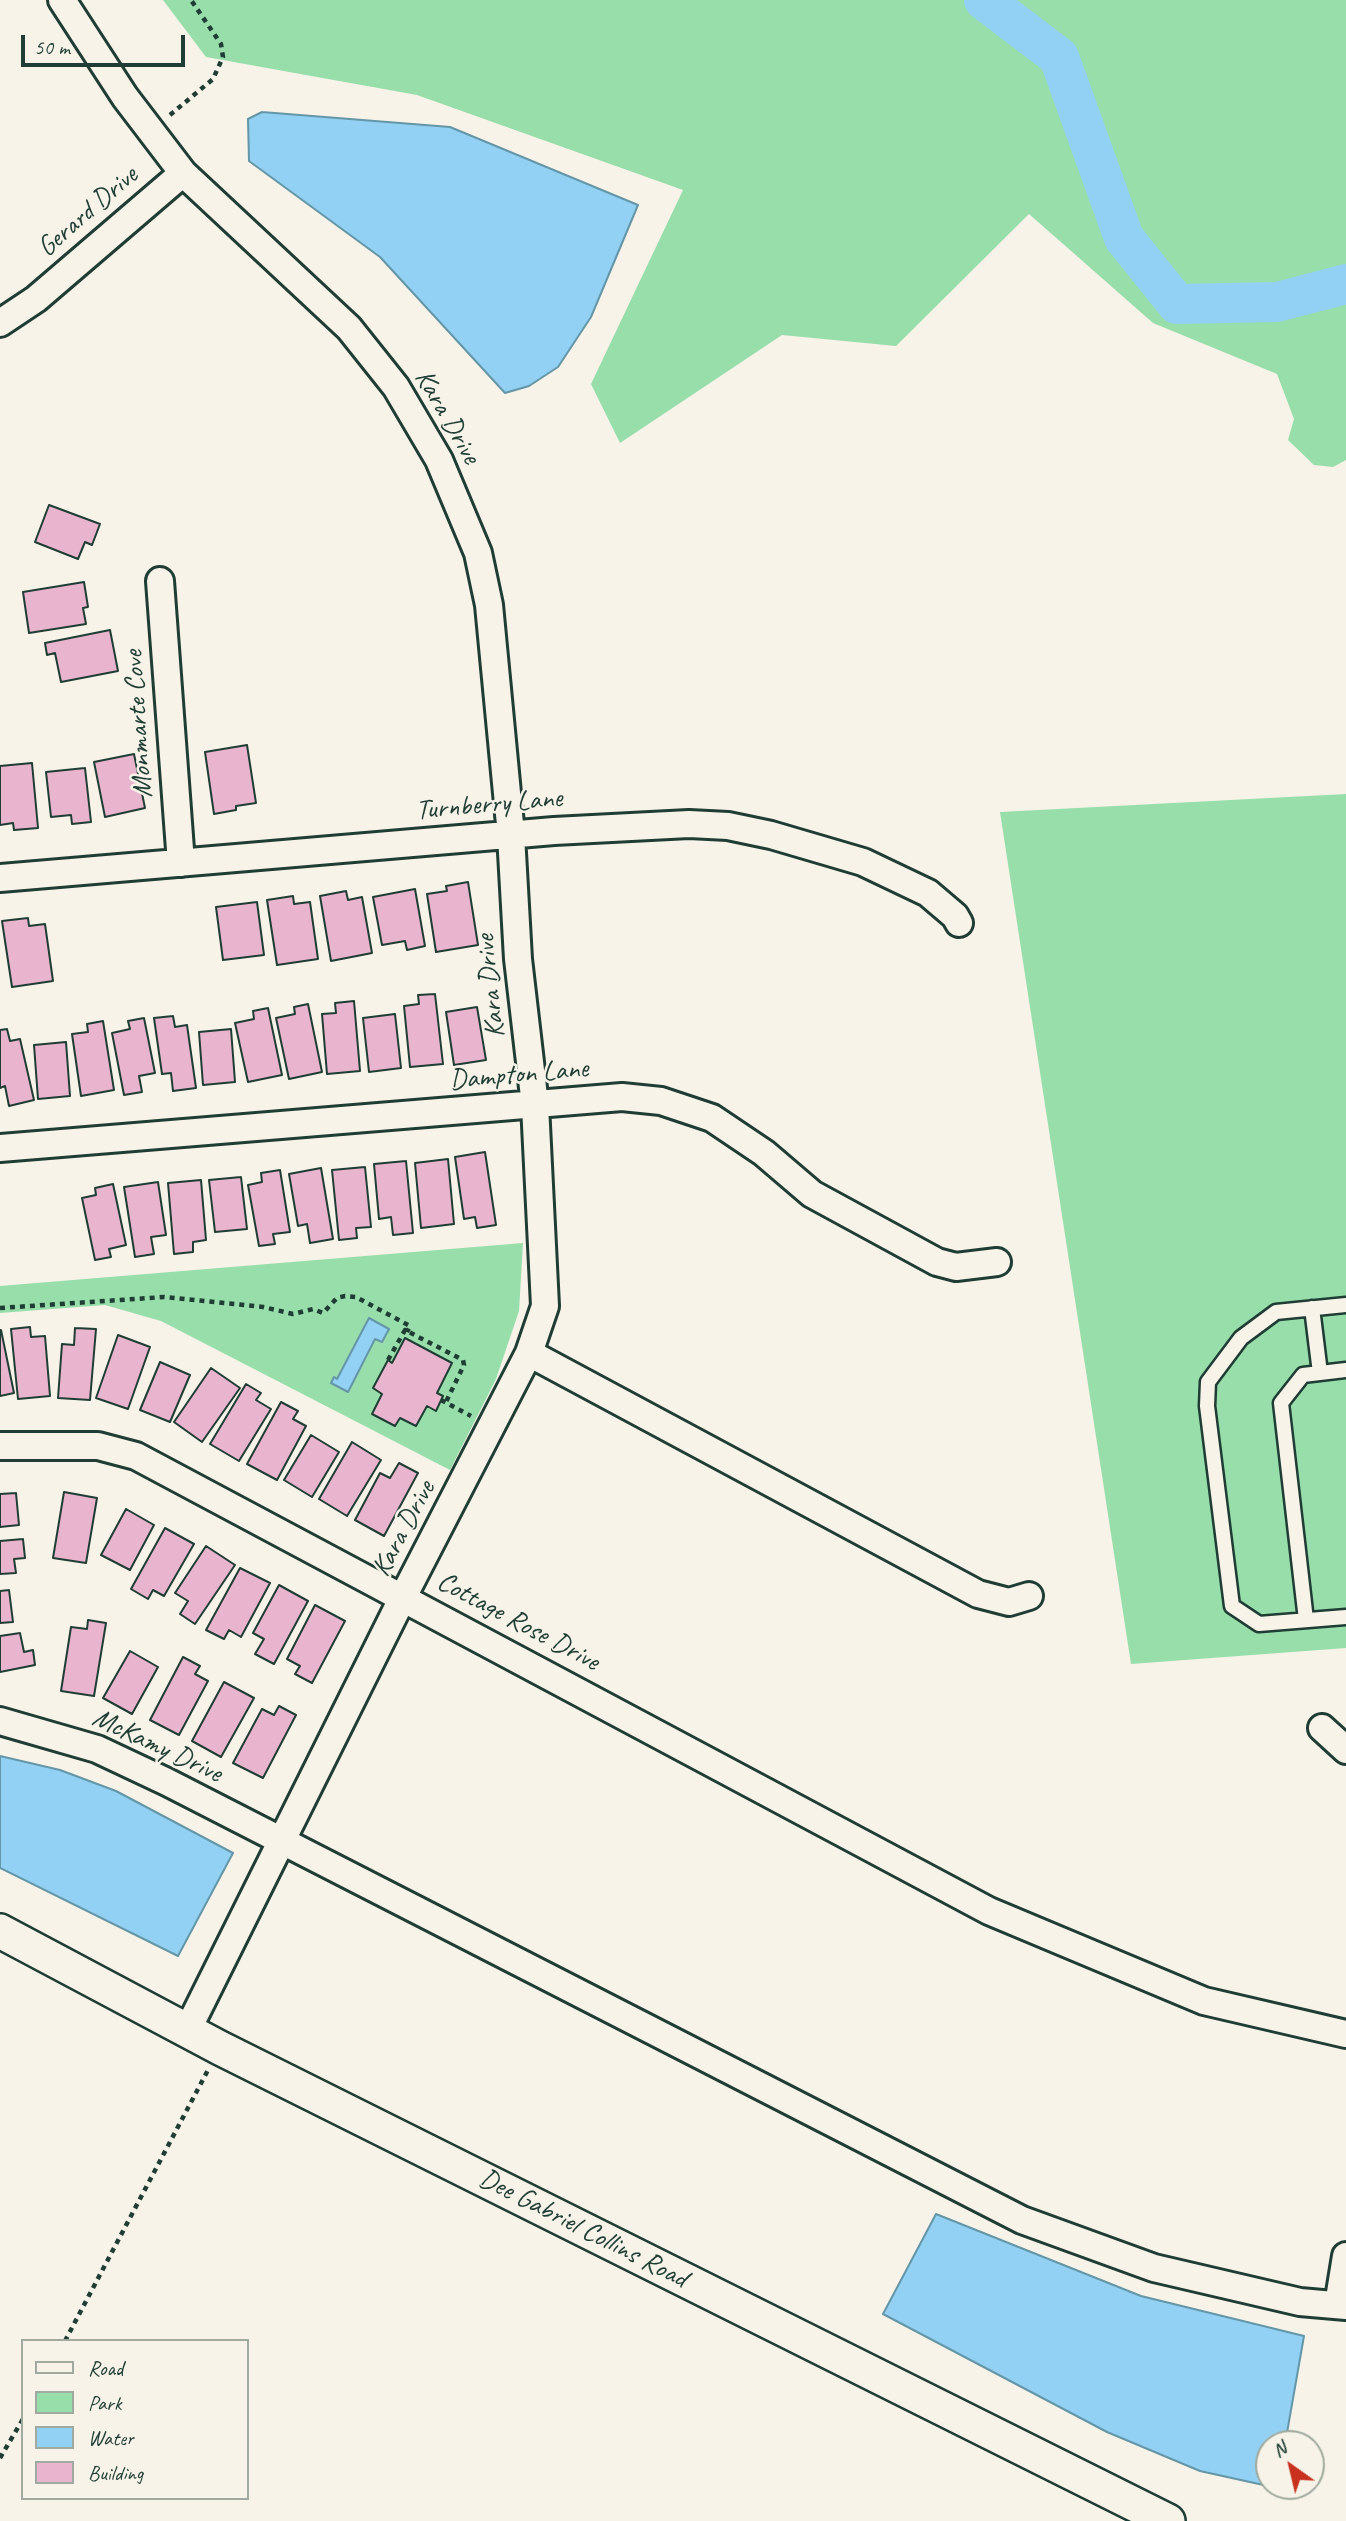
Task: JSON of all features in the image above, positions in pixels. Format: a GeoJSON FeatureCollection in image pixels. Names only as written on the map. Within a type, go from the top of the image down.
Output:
{"type":"FeatureCollection","features":[{"type":"Feature","properties":{"kind":"street","name":"Kara Drive"},"geometry":{"type":"LineString","coordinates":[[62,0],[125,97],[183,173],[349,328],[396,387],[439,460],[478,553],[484,579],[511,835],[518,959],[535,1105],[545,1306],[529,1353],[403,1597],[188,2029]]}},
{"type":"Feature","properties":{"kind":"street","name":"Gerard Drive"},"geometry":{"type":"LineString","coordinates":[[0,323],[36,299],[183,173]]}},
{"type":"Feature","properties":{"kind":"street","name":"Monmarte Cove"},"geometry":{"type":"LineString","coordinates":[[160,581],[181,863]]}},
{"type":"Feature","properties":{"kind":"street","name":"Turnberry Lane"},"geometry":{"type":"LineString","coordinates":[[0,878],[653,824],[728,826],[771,835],[863,862],[911,883],[942,903],[959,923]]}},
{"type":"Feature","properties":{"kind":"street","name":"Dampton Lane"},"geometry":{"type":"LineString","coordinates":[[0,1148],[622,1097],[688,1107],[737,1132],[796,1182],[832,1207],[937,1262],[956,1267],[997,1262]]}},
{"type":"Feature","properties":{"kind":"street"},"geometry":{"type":"LineString","coordinates":[[529,1353],[978,1594],[1009,1602],[1029,1596]]}},
{"type":"Feature","properties":{"kind":"street","name":"Cottage Rose Drive"},"geometry":{"type":"LineString","coordinates":[[0,1446],[98,1446],[135,1456],[989,1911],[1204,2001],[1346,2034]]}},
{"type":"Feature","properties":{"kind":"street","name":"McKamy Drive"},"geometry":{"type":"LineString","coordinates":[[0,1721],[97,1749],[1022,2220],[1154,2268],[1300,2302],[1342,2306]]}},
{"type":"Feature","properties":{"kind":"street"},"geometry":{"type":"LineString","coordinates":[[1322,1728],[1346,1750]]}},
{"type":"Feature","properties":{"kind":"street","name":"Dee Gabriel Collins Road"},"geometry":{"type":"LineString","coordinates":[[0,1931],[220,2048],[1168,2521]]}},
{"type":"Feature","properties":{"kind":"street"},"geometry":{"type":"LineString","coordinates":[[1342,2306],[1346,2256]]}},
{"type":"Feature","properties":{"kind":"lane"},"geometry":{"type":"LineString","coordinates":[[1346,1305],[1276,1312],[1241,1338],[1208,1382],[1207,1405],[1232,1606],[1259,1624],[1346,1617]]}},
{"type":"Feature","properties":{"kind":"lane"},"geometry":{"type":"LineString","coordinates":[[1312,1308],[1320,1373]]}},
{"type":"Feature","properties":{"kind":"lane"},"geometry":{"type":"LineString","coordinates":[[1306,1620],[1281,1403],[1303,1375],[1346,1370]]}},
{"type":"Feature","properties":{"kind":"path"},"geometry":{"type":"LineString","coordinates":[[170,115],[213,79],[223,57],[221,44],[191,0]]}},
{"type":"Feature","properties":{"kind":"path"},"geometry":{"type":"LineString","coordinates":[[0,1308],[164,1297],[263,1307],[293,1314],[313,1309],[323,1313],[337,1298],[356,1297],[410,1326],[407,1332]]}},
{"type":"Feature","properties":{"kind":"path"},"geometry":{"type":"LineString","coordinates":[[388,1360],[405,1330],[463,1360],[464,1366],[443,1401],[471,1416]]}},
{"type":"Feature","properties":{"kind":"path"},"geometry":{"type":"LineString","coordinates":[[66,2339],[220,2048]]}},
{"type":"Feature","properties":{"kind":"path"},"geometry":{"type":"LineString","coordinates":[[0,2458],[21,2422]]}},
{"type":"Feature","properties":{"kind":"green space"},"geometry":{"type":"Polygon","coordinates":[[[163,0],[1346,0],[1346,460],[1333,467],[1314,465],[1288,440],[1294,419],[1277,374],[1153,323],[1029,214],[896,346],[782,335],[620,443],[591,384],[683,190],[417,95],[206,57],[163,0]]]}},
{"type":"Feature","properties":{"kind":"green space"},"geometry":{"type":"Polygon","coordinates":[[[1346,794],[1346,1648],[1131,1664],[1000,812],[1346,794]]]}},
{"type":"Feature","properties":{"kind":"green space"},"geometry":{"type":"Polygon","coordinates":[[[523,1243],[519,1311],[496,1379],[450,1470],[161,1321],[105,1305],[0,1313],[0,1286],[523,1243]]]}},
{"type":"Feature","properties":{"kind":"water"},"geometry":{"type":"Polygon","coordinates":[[[262,112],[450,127],[638,205],[591,317],[558,367],[529,386],[505,393],[380,257],[249,161],[248,119],[262,112]]]}},
{"type":"Feature","properties":{"kind":"water"},"geometry":{"type":"Polygon","coordinates":[[[369,1318],[389,1329],[382,1342],[375,1339],[348,1392],[331,1383],[334,1377],[337,1379],[369,1318]]]}},
{"type":"Feature","properties":{"kind":"water"},"geometry":{"type":"Polygon","coordinates":[[[0,1756],[60,1770],[116,1791],[233,1853],[178,1956],[0,1868],[0,1756]]]}},
{"type":"Feature","properties":{"kind":"water"},"geometry":{"type":"Polygon","coordinates":[[[936,2214],[1141,2296],[1304,2336],[1287,2430],[1255,2430],[1255,2483],[1200,2471],[1107,2432],[883,2314],[936,2214]]]}},
{"type":"Feature","properties":{"kind":"building"},"geometry":{"type":"Polygon","coordinates":[[[49,505],[100,524],[92,545],[85,542],[78,559],[35,542],[49,505]]]}},
{"type":"Feature","properties":{"kind":"building"},"geometry":{"type":"Polygon","coordinates":[[[84,582],[88,607],[83,608],[86,624],[29,633],[23,592],[84,582]]]}},
{"type":"Feature","properties":{"kind":"building"},"geometry":{"type":"Polygon","coordinates":[[[110,630],[118,671],[61,682],[55,653],[47,655],[45,643],[110,630]]]}},
{"type":"Feature","properties":{"kind":"building"},"geometry":{"type":"Polygon","coordinates":[[[247,745],[256,803],[236,806],[236,810],[214,814],[205,752],[247,745]]]}},
{"type":"Feature","properties":{"kind":"building"},"geometry":{"type":"Polygon","coordinates":[[[134,754],[145,808],[105,817],[94,762],[134,754]]]}},
{"type":"Feature","properties":{"kind":"building"},"geometry":{"type":"Polygon","coordinates":[[[32,763],[38,828],[14,830],[13,823],[0,825],[0,766],[32,763]]]}},
{"type":"Feature","properties":{"kind":"building"},"geometry":{"type":"Polygon","coordinates":[[[85,768],[91,822],[72,824],[71,815],[51,817],[46,772],[85,768]]]}},
{"type":"Feature","properties":{"kind":"building"},"geometry":{"type":"Polygon","coordinates":[[[468,882],[478,945],[436,952],[427,894],[447,891],[446,886],[468,882]]]}},
{"type":"Feature","properties":{"kind":"building"},"geometry":{"type":"Polygon","coordinates":[[[415,889],[425,946],[407,950],[405,941],[382,945],[373,897],[415,889]]]}},
{"type":"Feature","properties":{"kind":"building"},"geometry":{"type":"Polygon","coordinates":[[[346,891],[348,900],[362,897],[372,953],[331,961],[320,896],[346,891]]]}},
{"type":"Feature","properties":{"kind":"building"},"geometry":{"type":"Polygon","coordinates":[[[293,896],[294,904],[310,902],[318,959],[277,965],[267,900],[293,896]]]}},
{"type":"Feature","properties":{"kind":"building"},"geometry":{"type":"Polygon","coordinates":[[[257,902],[264,955],[223,960],[216,907],[257,902]]]}},
{"type":"Feature","properties":{"kind":"building"},"geometry":{"type":"Polygon","coordinates":[[[28,918],[29,926],[45,924],[53,981],[12,987],[2,921],[28,918]]]}},
{"type":"Feature","properties":{"kind":"building"},"geometry":{"type":"Polygon","coordinates":[[[435,994],[443,1064],[410,1067],[404,1006],[419,1004],[418,995],[435,994]]]}},
{"type":"Feature","properties":{"kind":"building"},"geometry":{"type":"Polygon","coordinates":[[[354,1001],[360,1071],[327,1074],[322,1014],[336,1013],[335,1003],[354,1001]]]}},
{"type":"Feature","properties":{"kind":"building"},"geometry":{"type":"Polygon","coordinates":[[[308,1004],[322,1072],[289,1079],[276,1018],[295,1014],[294,1007],[308,1004]]]}},
{"type":"Feature","properties":{"kind":"building"},"geometry":{"type":"Polygon","coordinates":[[[477,1007],[486,1060],[454,1065],[446,1012],[477,1007]]]}},
{"type":"Feature","properties":{"kind":"building"},"geometry":{"type":"Polygon","coordinates":[[[268,1008],[282,1075],[248,1082],[235,1023],[254,1019],[253,1011],[268,1008]]]}},
{"type":"Feature","properties":{"kind":"building"},"geometry":{"type":"Polygon","coordinates":[[[395,1014],[401,1068],[369,1072],[363,1018],[395,1014]]]}},
{"type":"Feature","properties":{"kind":"building"},"geometry":{"type":"Polygon","coordinates":[[[173,1016],[175,1027],[187,1025],[196,1088],[173,1091],[171,1073],[162,1074],[154,1018],[173,1016]]]}},
{"type":"Feature","properties":{"kind":"building"},"geometry":{"type":"Polygon","coordinates":[[[144,1018],[155,1073],[139,1076],[142,1092],[124,1095],[112,1033],[130,1029],[128,1021],[144,1018]]]}},
{"type":"Feature","properties":{"kind":"building"},"geometry":{"type":"Polygon","coordinates":[[[103,1021],[114,1090],[81,1096],[72,1034],[88,1032],[87,1024],[103,1021]]]}},
{"type":"Feature","properties":{"kind":"building"},"geometry":{"type":"Polygon","coordinates":[[[7,1029],[10,1041],[20,1039],[34,1100],[9,1106],[5,1086],[0,1088],[0,1030],[7,1029]]]}},
{"type":"Feature","properties":{"kind":"building"},"geometry":{"type":"Polygon","coordinates":[[[231,1029],[235,1082],[203,1085],[199,1032],[231,1029]]]}},
{"type":"Feature","properties":{"kind":"building"},"geometry":{"type":"Polygon","coordinates":[[[66,1042],[70,1096],[38,1099],[34,1045],[66,1042]]]}},
{"type":"Feature","properties":{"kind":"building"},"geometry":{"type":"Polygon","coordinates":[[[485,1152],[496,1225],[477,1228],[475,1217],[464,1219],[455,1157],[485,1152]]]}},
{"type":"Feature","properties":{"kind":"building"},"geometry":{"type":"Polygon","coordinates":[[[448,1159],[454,1224],[421,1228],[415,1163],[448,1159]]]}},
{"type":"Feature","properties":{"kind":"building"},"geometry":{"type":"Polygon","coordinates":[[[406,1161],[413,1233],[393,1235],[391,1217],[379,1219],[374,1164],[406,1161]]]}},
{"type":"Feature","properties":{"kind":"building"},"geometry":{"type":"Polygon","coordinates":[[[365,1167],[371,1227],[356,1228],[357,1238],[339,1240],[332,1170],[365,1167]]]}},
{"type":"Feature","properties":{"kind":"building"},"geometry":{"type":"Polygon","coordinates":[[[321,1168],[333,1239],[310,1243],[307,1224],[298,1226],[289,1174],[321,1168]]]}},
{"type":"Feature","properties":{"kind":"building"},"geometry":{"type":"Polygon","coordinates":[[[280,1170],[290,1232],[273,1234],[275,1244],[259,1246],[248,1185],[262,1182],[261,1173],[280,1170]]]}},
{"type":"Feature","properties":{"kind":"building"},"geometry":{"type":"Polygon","coordinates":[[[241,1177],[247,1229],[215,1232],[209,1180],[241,1177]]]}},
{"type":"Feature","properties":{"kind":"building"},"geometry":{"type":"Polygon","coordinates":[[[201,1180],[206,1240],[193,1242],[193,1252],[174,1254],[168,1183],[201,1180]]]}},
{"type":"Feature","properties":{"kind":"building"},"geometry":{"type":"Polygon","coordinates":[[[158,1182],[166,1235],[151,1237],[154,1254],[135,1257],[124,1187],[158,1182]]]}},
{"type":"Feature","properties":{"kind":"building"},"geometry":{"type":"Polygon","coordinates":[[[113,1184],[126,1245],[109,1249],[111,1257],[95,1260],[82,1198],[96,1195],[95,1188],[113,1184]]]}},
{"type":"Feature","properties":{"kind":"building"},"geometry":{"type":"Polygon","coordinates":[[[30,1327],[31,1337],[45,1336],[50,1396],[18,1399],[11,1329],[30,1327]]]}},
{"type":"Feature","properties":{"kind":"building"},"geometry":{"type":"Polygon","coordinates":[[[75,1328],[96,1329],[90,1400],[58,1398],[62,1344],[74,1345],[75,1328]]]}},
{"type":"Feature","properties":{"kind":"building"},"geometry":{"type":"Polygon","coordinates":[[[0,1330],[14,1393],[0,1396],[0,1330]]]}},
{"type":"Feature","properties":{"kind":"building"},"geometry":{"type":"Polygon","coordinates":[[[118,1335],[150,1347],[128,1409],[96,1398],[118,1335]]]}},
{"type":"Feature","properties":{"kind":"building"},"geometry":{"type":"Polygon","coordinates":[[[405,1338],[452,1363],[437,1393],[443,1396],[436,1411],[427,1406],[416,1426],[400,1418],[395,1426],[372,1414],[382,1394],[373,1388],[388,1360],[392,1363],[405,1338]]]}},
{"type":"Feature","properties":{"kind":"building"},"geometry":{"type":"Polygon","coordinates":[[[160,1362],[190,1375],[170,1422],[140,1410],[160,1362]]]}},
{"type":"Feature","properties":{"kind":"building"},"geometry":{"type":"Polygon","coordinates":[[[211,1368],[240,1388],[202,1442],[174,1422],[211,1368]]]}},
{"type":"Feature","properties":{"kind":"building"},"geometry":{"type":"Polygon","coordinates":[[[246,1384],[261,1393],[256,1400],[271,1409],[239,1461],[210,1444],[246,1384]]]}},
{"type":"Feature","properties":{"kind":"building"},"geometry":{"type":"Polygon","coordinates":[[[281,1402],[298,1411],[293,1419],[306,1426],[277,1480],[247,1464],[281,1402]]]}},
{"type":"Feature","properties":{"kind":"building"},"geometry":{"type":"Polygon","coordinates":[[[311,1435],[339,1452],[312,1497],[284,1480],[311,1435]]]}},
{"type":"Feature","properties":{"kind":"building"},"geometry":{"type":"Polygon","coordinates":[[[352,1442],[381,1460],[347,1516],[319,1499],[352,1442]]]}},
{"type":"Feature","properties":{"kind":"building"},"geometry":{"type":"Polygon","coordinates":[[[399,1463],[418,1473],[384,1536],[355,1520],[380,1473],[390,1478],[399,1463]]]}},
{"type":"Feature","properties":{"kind":"building"},"geometry":{"type":"Polygon","coordinates":[[[64,1492],[97,1498],[86,1563],[53,1558],[64,1492]]]}},
{"type":"Feature","properties":{"kind":"building"},"geometry":{"type":"Polygon","coordinates":[[[16,1493],[19,1525],[0,1527],[0,1494],[16,1493]]]}},
{"type":"Feature","properties":{"kind":"building"},"geometry":{"type":"Polygon","coordinates":[[[126,1509],[154,1525],[130,1570],[101,1555],[126,1509]]]}},
{"type":"Feature","properties":{"kind":"building"},"geometry":{"type":"Polygon","coordinates":[[[165,1528],[194,1544],[164,1596],[153,1590],[148,1599],[131,1589],[165,1528]]]}},
{"type":"Feature","properties":{"kind":"building"},"geometry":{"type":"Polygon","coordinates":[[[23,1539],[25,1558],[14,1559],[16,1573],[0,1574],[0,1541],[23,1539]]]}},
{"type":"Feature","properties":{"kind":"building"},"geometry":{"type":"Polygon","coordinates":[[[206,1546],[235,1565],[195,1624],[180,1614],[188,1601],[175,1593],[206,1546]]]}},
{"type":"Feature","properties":{"kind":"building"},"geometry":{"type":"Polygon","coordinates":[[[240,1568],[270,1583],[241,1637],[229,1630],[224,1639],[206,1630],[240,1568]]]}},
{"type":"Feature","properties":{"kind":"building"},"geometry":{"type":"Polygon","coordinates":[[[279,1585],[308,1601],[274,1664],[255,1654],[264,1639],[253,1633],[279,1585]]]}},
{"type":"Feature","properties":{"kind":"building"},"geometry":{"type":"Polygon","coordinates":[[[9,1590],[13,1622],[0,1623],[0,1591],[9,1590]]]}},
{"type":"Feature","properties":{"kind":"building"},"geometry":{"type":"Polygon","coordinates":[[[315,1605],[345,1621],[312,1683],[295,1674],[300,1666],[287,1659],[315,1605]]]}},
{"type":"Feature","properties":{"kind":"building"},"geometry":{"type":"Polygon","coordinates":[[[88,1620],[106,1623],[94,1696],[61,1691],[71,1627],[87,1629],[88,1620]]]}},
{"type":"Feature","properties":{"kind":"building"},"geometry":{"type":"Polygon","coordinates":[[[20,1633],[24,1652],[33,1650],[35,1665],[0,1672],[0,1636],[20,1633]]]}},
{"type":"Feature","properties":{"kind":"building"},"geometry":{"type":"Polygon","coordinates":[[[130,1651],[158,1667],[132,1714],[103,1698],[130,1651]]]}},
{"type":"Feature","properties":{"kind":"building"},"geometry":{"type":"Polygon","coordinates":[[[183,1657],[200,1666],[195,1674],[208,1681],[179,1735],[150,1720],[183,1657]]]}},
{"type":"Feature","properties":{"kind":"building"},"geometry":{"type":"Polygon","coordinates":[[[224,1682],[254,1698],[221,1757],[192,1741],[224,1682]]]}},
{"type":"Feature","properties":{"kind":"building"},"geometry":{"type":"Polygon","coordinates":[[[279,1706],[296,1715],[263,1778],[233,1763],[262,1709],[274,1715],[279,1706]]]}},
{"type":"Feature","properties":{"kind":"waterway"},"geometry":{"type":"LineString","coordinates":[[984,0],[1059,57],[1124,238],[1177,304],[1277,302],[1346,284]]}}]}
